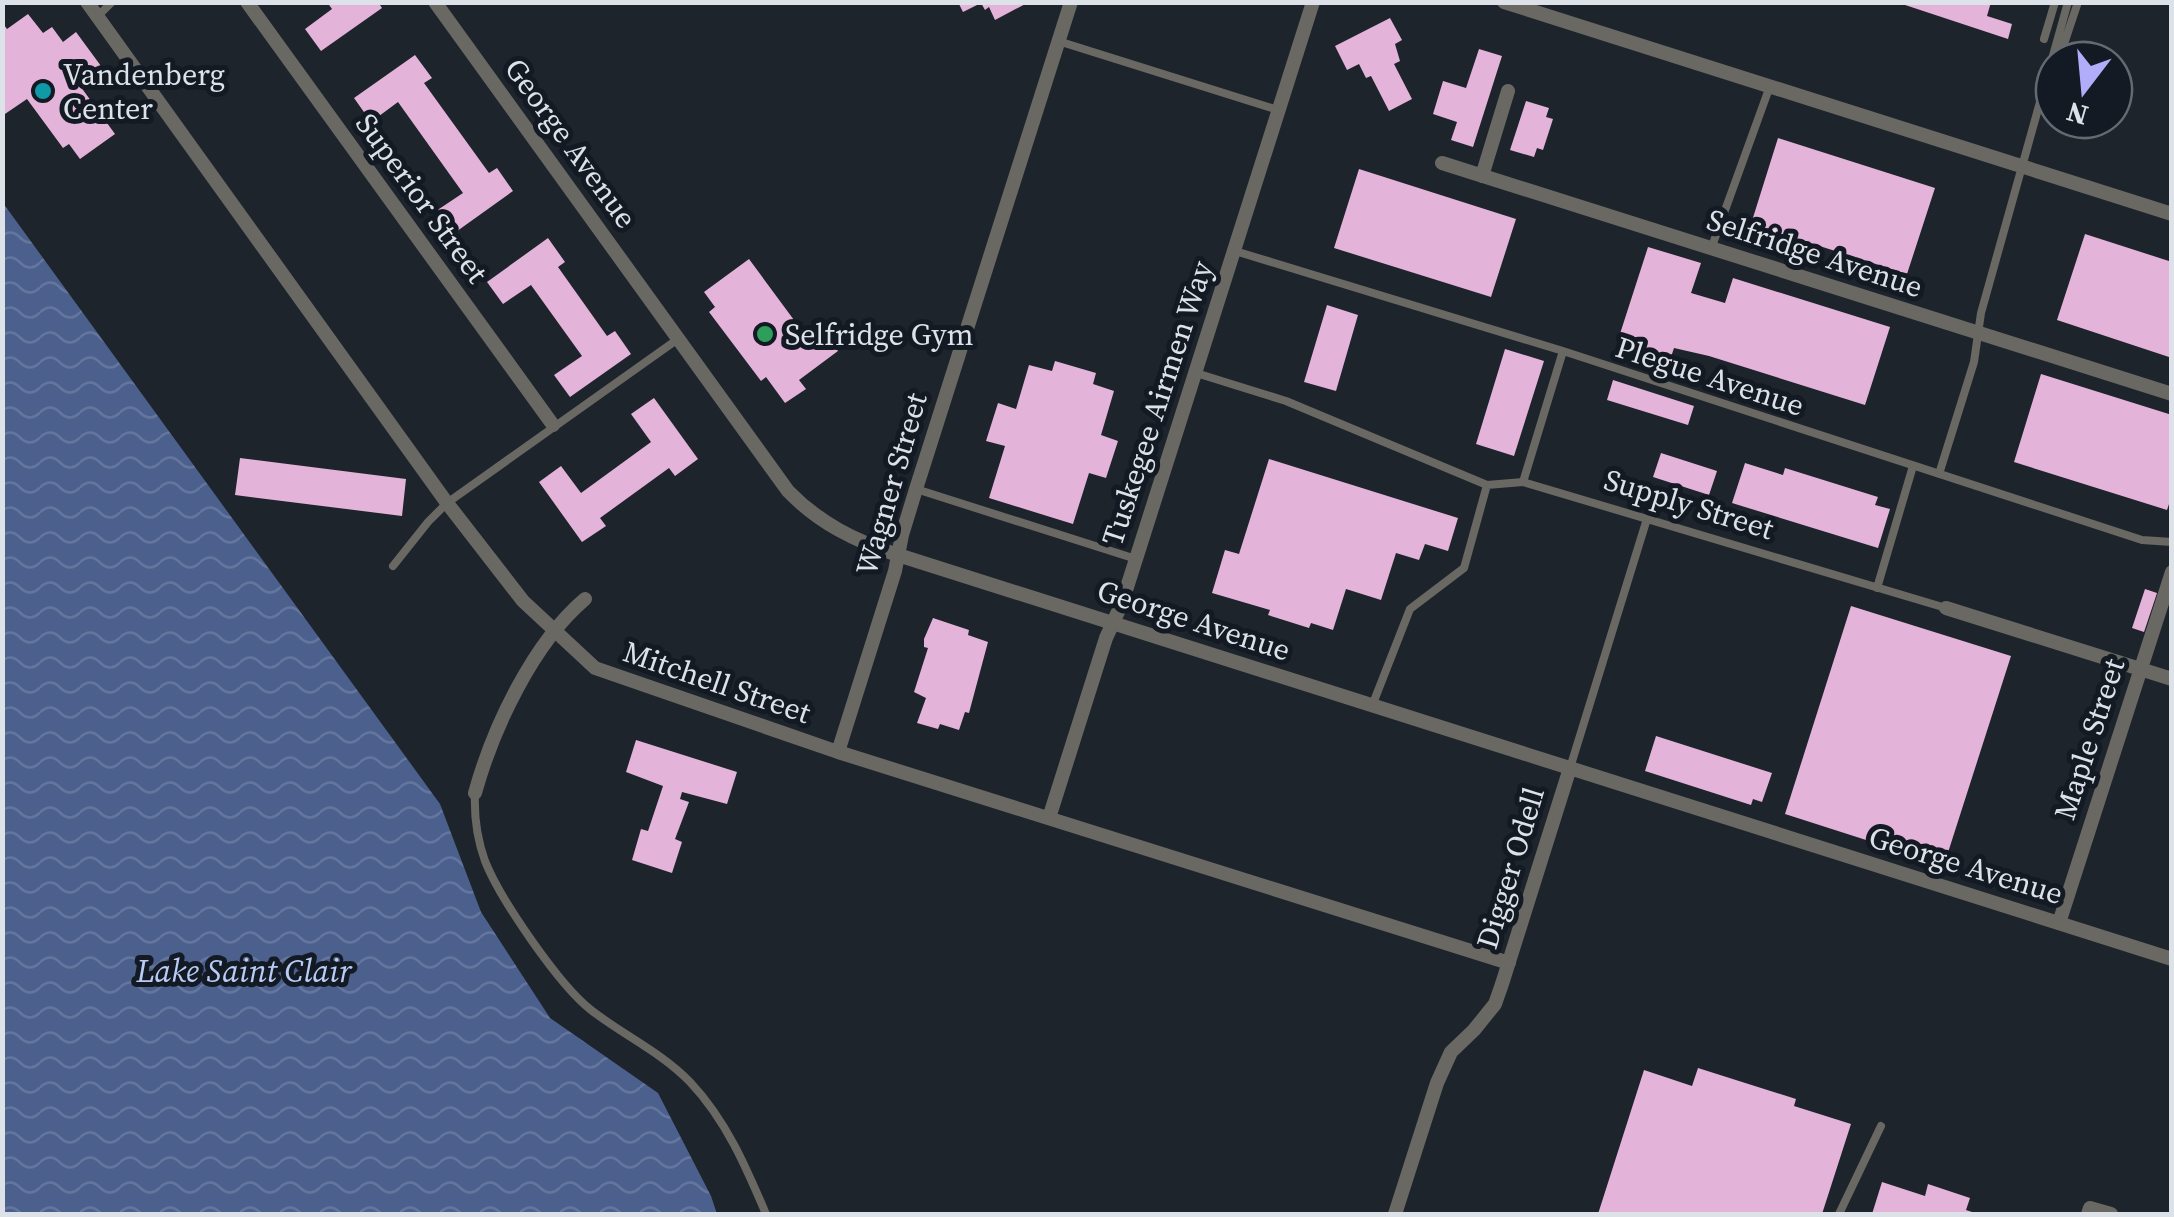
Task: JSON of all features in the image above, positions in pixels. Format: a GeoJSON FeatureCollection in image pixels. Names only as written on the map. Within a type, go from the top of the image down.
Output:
{"type":"FeatureCollection","features":[{"type":"Feature","properties":{"kind":"street","name":"Mitchell Street"},"geometry":{"type":"LineString","coordinates":[[87,2],[523,601],[604,674],[838,752],[1509,963]]}},
{"type":"Feature","properties":{"kind":"street","name":"Superior Street"},"geometry":{"type":"LineString","coordinates":[[247,2],[553,426]]}},
{"type":"Feature","properties":{"kind":"street","name":"George Avenue"},"geometry":{"type":"LineString","coordinates":[[435,2],[766,462],[801,504],[840,532],[898,555],[2172,959]]}},
{"type":"Feature","properties":{"kind":"street","name":"Wagner Street"},"geometry":{"type":"LineString","coordinates":[[838,752],[916,488],[1070,2]]}},
{"type":"Feature","properties":{"kind":"street","name":"Tuskegee Airmen Way"},"geometry":{"type":"LineString","coordinates":[[1049,818],[1314,2]]}},
{"type":"Feature","properties":{"kind":"street"},"geometry":{"type":"LineString","coordinates":[[1504,2],[2172,214]]}},
{"type":"Feature","properties":{"kind":"street"},"geometry":{"type":"LineString","coordinates":[[1482,176],[1508,91]]}},
{"type":"Feature","properties":{"kind":"street","name":"Selfridge Avenue"},"geometry":{"type":"LineString","coordinates":[[1442,163],[2172,394]]}},
{"type":"Feature","properties":{"kind":"street","name":"Maple Street"},"geometry":{"type":"LineString","coordinates":[[2059,923],[2172,572]]}},
{"type":"Feature","properties":{"kind":"street"},"geometry":{"type":"LineString","coordinates":[[474,793],[524,675],[552,631],[585,600]]}},
{"type":"Feature","properties":{"kind":"street","name":"Supply Street"},"geometry":{"type":"LineString","coordinates":[[1946,608],[2172,679]]}},
{"type":"Feature","properties":{"kind":"street","name":"Digger Odell"},"geometry":{"type":"LineString","coordinates":[[1395,1214],[1437,1083],[1452,1052],[1494,1004],[1570,768]]}},
{"type":"Feature","properties":{"kind":"street"},"geometry":{"type":"LineString","coordinates":[[2089,1211],[2111,1214]]}},
{"type":"Feature","properties":{"kind":"lane"},"geometry":{"type":"LineString","coordinates":[[97,17],[112,2]]}},
{"type":"Feature","properties":{"kind":"lane"},"geometry":{"type":"LineString","coordinates":[[2044,39],[2055,2]]}},
{"type":"Feature","properties":{"kind":"lane"},"geometry":{"type":"LineString","coordinates":[[1939,474],[1974,362],[2020,166],[2068,2]]}},
{"type":"Feature","properties":{"kind":"lane"},"geometry":{"type":"LineString","coordinates":[[2066,40],[2078,2]]}},
{"type":"Feature","properties":{"kind":"lane"},"geometry":{"type":"LineString","coordinates":[[1058,41],[1279,110]]}},
{"type":"Feature","properties":{"kind":"lane"},"geometry":{"type":"LineString","coordinates":[[1711,248],[1770,86]]}},
{"type":"Feature","properties":{"kind":"lane","name":"Plegue Avenue"},"geometry":{"type":"LineString","coordinates":[[1234,251],[1563,351],[2142,540],[2172,542]]}},
{"type":"Feature","properties":{"kind":"lane"},"geometry":{"type":"LineString","coordinates":[[393,566],[448,503],[678,339]]}},
{"type":"Feature","properties":{"kind":"lane"},"geometry":{"type":"LineString","coordinates":[[1523,482],[1563,351]]}},
{"type":"Feature","properties":{"kind":"lane","name":"Supply Street"},"geometry":{"type":"LineString","coordinates":[[1196,373],[1286,400],[1487,485],[1523,482],[1646,522],[1946,608]]}},
{"type":"Feature","properties":{"kind":"lane"},"geometry":{"type":"LineString","coordinates":[[1876,588],[1913,466]]}},
{"type":"Feature","properties":{"kind":"lane"},"geometry":{"type":"LineString","coordinates":[[1372,706],[1410,610],[1464,568],[1487,485]]}},
{"type":"Feature","properties":{"kind":"lane"},"geometry":{"type":"LineString","coordinates":[[916,488],[1136,559]]}},
{"type":"Feature","properties":{"kind":"lane","name":"Digger Odell"},"geometry":{"type":"LineString","coordinates":[[1570,768],[1646,522]]}},
{"type":"Feature","properties":{"kind":"lane"},"geometry":{"type":"LineString","coordinates":[[474,793],[474,814],[486,863],[552,969],[578,1000],[666,1060],[713,1108],[766,1214]]}},
{"type":"Feature","properties":{"kind":"lane"},"geometry":{"type":"LineString","coordinates":[[1840,1214],[1880,1126]]}},
{"type":"Feature","properties":{"kind":"water","name":"Lake Saint Clair"},"geometry":{"type":"Polygon","coordinates":[[[3,203],[440,804],[481,912],[550,1018],[658,1093],[717,1214],[3,1214],[3,203]]]}},
{"type":"Feature","properties":{"kind":"building"},"geometry":{"type":"Polygon","coordinates":[[[327,2],[378,2],[382,8],[321,51],[305,29],[332,9],[327,2]]]}},
{"type":"Feature","properties":{"kind":"building"},"geometry":{"type":"Polygon","coordinates":[[[958,2],[1029,2],[995,20],[989,7],[985,10],[981,3],[963,12],[958,2]]]}},
{"type":"Feature","properties":{"kind":"building"},"geometry":{"type":"Polygon","coordinates":[[[1896,2],[1991,2],[1987,16],[2012,24],[2008,39],[1896,2]]]}},
{"type":"Feature","properties":{"kind":"building","name":"Vandenberg Center"},"geometry":{"type":"Polygon","coordinates":[[[28,14],[43,33],[52,27],[63,42],[76,32],[101,66],[78,83],[115,134],[80,159],[69,144],[63,148],[27,99],[2,116],[2,22],[7,29],[28,14]]]}},
{"type":"Feature","properties":{"kind":"building"},"geometry":{"type":"Polygon","coordinates":[[[1390,18],[1402,40],[1395,44],[1400,61],[1394,64],[1412,99],[1389,111],[1371,76],[1366,78],[1359,64],[1347,70],[1335,46],[1390,18]]]}},
{"type":"Feature","properties":{"kind":"building"},"geometry":{"type":"Polygon","coordinates":[[[1479,49],[1502,56],[1473,147],[1451,140],[1457,122],[1433,114],[1443,81],[1466,88],[1479,49]]]}},
{"type":"Feature","properties":{"kind":"building"},"geometry":{"type":"Polygon","coordinates":[[[415,55],[432,78],[424,83],[489,173],[497,168],[513,191],[453,234],[436,211],[463,193],[398,102],[371,122],[354,98],[415,55]]]}},
{"type":"Feature","properties":{"kind":"building"},"geometry":{"type":"Polygon","coordinates":[[[1526,101],[1549,108],[1546,117],[1553,119],[1543,150],[1537,148],[1534,157],[1510,150],[1526,101]]]}},
{"type":"Feature","properties":{"kind":"building"},"geometry":{"type":"Polygon","coordinates":[[[1778,138],[1935,188],[1907,274],[1751,224],[1778,138]]]}},
{"type":"Feature","properties":{"kind":"building"},"geometry":{"type":"Polygon","coordinates":[[[1359,169],[1516,219],[1491,297],[1334,248],[1359,169]]]}},
{"type":"Feature","properties":{"kind":"building"},"geometry":{"type":"Polygon","coordinates":[[[2085,234],[2172,262],[2172,358],[2057,320],[2085,234]]]}},
{"type":"Feature","properties":{"kind":"building"},"geometry":{"type":"Polygon","coordinates":[[[548,238],[565,262],[558,267],[607,336],[615,331],[631,354],[570,397],[554,375],[582,356],[531,285],[503,304],[487,282],[548,238]]]}},
{"type":"Feature","properties":{"kind":"building"},"geometry":{"type":"Polygon","coordinates":[[[1648,247],[1701,263],[1691,293],[1725,303],[1733,278],[1890,327],[1865,405],[1709,356],[1674,348],[1671,357],[1618,340],[1648,247]]]}},
{"type":"Feature","properties":{"kind":"building","name":"Selfridge Gym"},"geometry":{"type":"Polygon","coordinates":[[[749,259],[808,339],[822,329],[838,351],[799,380],[806,389],[785,403],[766,377],[761,381],[709,312],[715,307],[704,292],[749,259]]]}},
{"type":"Feature","properties":{"kind":"building"},"geometry":{"type":"Polygon","coordinates":[[[1327,305],[1358,315],[1336,391],[1304,382],[1327,305]]]}},
{"type":"Feature","properties":{"kind":"building"},"geometry":{"type":"Polygon","coordinates":[[[1505,349],[1544,361],[1514,456],[1476,444],[1505,349]]]}},
{"type":"Feature","properties":{"kind":"building"},"geometry":{"type":"Polygon","coordinates":[[[1055,361],[1096,373],[1093,384],[1114,391],[1101,435],[1118,441],[1106,478],[1089,473],[1073,524],[989,498],[1005,446],[986,441],[998,403],[1016,409],[1029,365],[1052,371],[1055,361]]]}},
{"type":"Feature","properties":{"kind":"building"},"geometry":{"type":"Polygon","coordinates":[[[2041,374],[2172,415],[2172,495],[2167,510],[2014,462],[2041,374]]]}},
{"type":"Feature","properties":{"kind":"building"},"geometry":{"type":"Polygon","coordinates":[[[1613,380],[1694,406],[1688,425],[1607,400],[1613,380]]]}},
{"type":"Feature","properties":{"kind":"building"},"geometry":{"type":"Polygon","coordinates":[[[654,398],[698,459],[675,476],[669,468],[600,518],[606,526],[582,542],[539,482],[561,466],[581,493],[651,442],[631,414],[654,398]]]}},
{"type":"Feature","properties":{"kind":"building"},"geometry":{"type":"Polygon","coordinates":[[[1661,453],[1717,471],[1709,495],[1653,477],[1661,453]]]}},
{"type":"Feature","properties":{"kind":"building"},"geometry":{"type":"Polygon","coordinates":[[[240,458],[406,479],[402,516],[235,495],[240,458]]]}},
{"type":"Feature","properties":{"kind":"building"},"geometry":{"type":"Polygon","coordinates":[[[1269,459],[1458,518],[1448,551],[1425,544],[1419,560],[1396,553],[1381,600],[1346,589],[1333,630],[1311,623],[1309,628],[1268,615],[1270,610],[1212,593],[1225,550],[1239,554],[1269,459]]]}},
{"type":"Feature","properties":{"kind":"building"},"geometry":{"type":"Polygon","coordinates":[[[1745,463],[1783,475],[1785,468],[1878,497],[1875,505],[1890,509],[1878,548],[1732,503],[1745,463]]]}},
{"type":"Feature","properties":{"kind":"building"},"geometry":{"type":"Polygon","coordinates":[[[2145,589],[2157,593],[2144,632],[2132,628],[2145,589]]]}},
{"type":"Feature","properties":{"kind":"building"},"geometry":{"type":"Polygon","coordinates":[[[1851,606],[2011,656],[1944,865],[1785,814],[1851,606]]]}},
{"type":"Feature","properties":{"kind":"building"},"geometry":{"type":"Polygon","coordinates":[[[933,618],[969,630],[968,635],[988,642],[969,713],[965,712],[959,730],[917,723],[926,698],[914,692],[928,648],[924,647],[924,639],[933,618]]]}},
{"type":"Feature","properties":{"kind":"building"},"geometry":{"type":"Polygon","coordinates":[[[1656,736],[1772,773],[1762,802],[1753,799],[1751,805],[1645,771],[1656,736]]]}},
{"type":"Feature","properties":{"kind":"building"},"geometry":{"type":"Polygon","coordinates":[[[636,740],[737,772],[727,804],[682,792],[680,799],[689,802],[675,839],[682,842],[672,873],[632,860],[641,829],[648,831],[663,786],[626,772],[636,740]]]}},
{"type":"Feature","properties":{"kind":"building"},"geometry":{"type":"Polygon","coordinates":[[[1698,1068],[1796,1099],[1794,1106],[1851,1124],[1822,1214],[1598,1214],[1644,1070],[1692,1086],[1698,1068]]]}},
{"type":"Feature","properties":{"kind":"building"},"geometry":{"type":"Polygon","coordinates":[[[1882,1182],[1925,1196],[1928,1184],[1970,1198],[1966,1210],[1978,1214],[1872,1214],[1882,1182]]]}},
{"type":"Feature","properties":{"kind":"place","name":"Vandenberg Center"},"geometry":{"type":"Point","coordinates":[43,91]}},
{"type":"Feature","properties":{"kind":"place","name":"Selfridge Gym"},"geometry":{"type":"Point","coordinates":[765,334]}}]}
